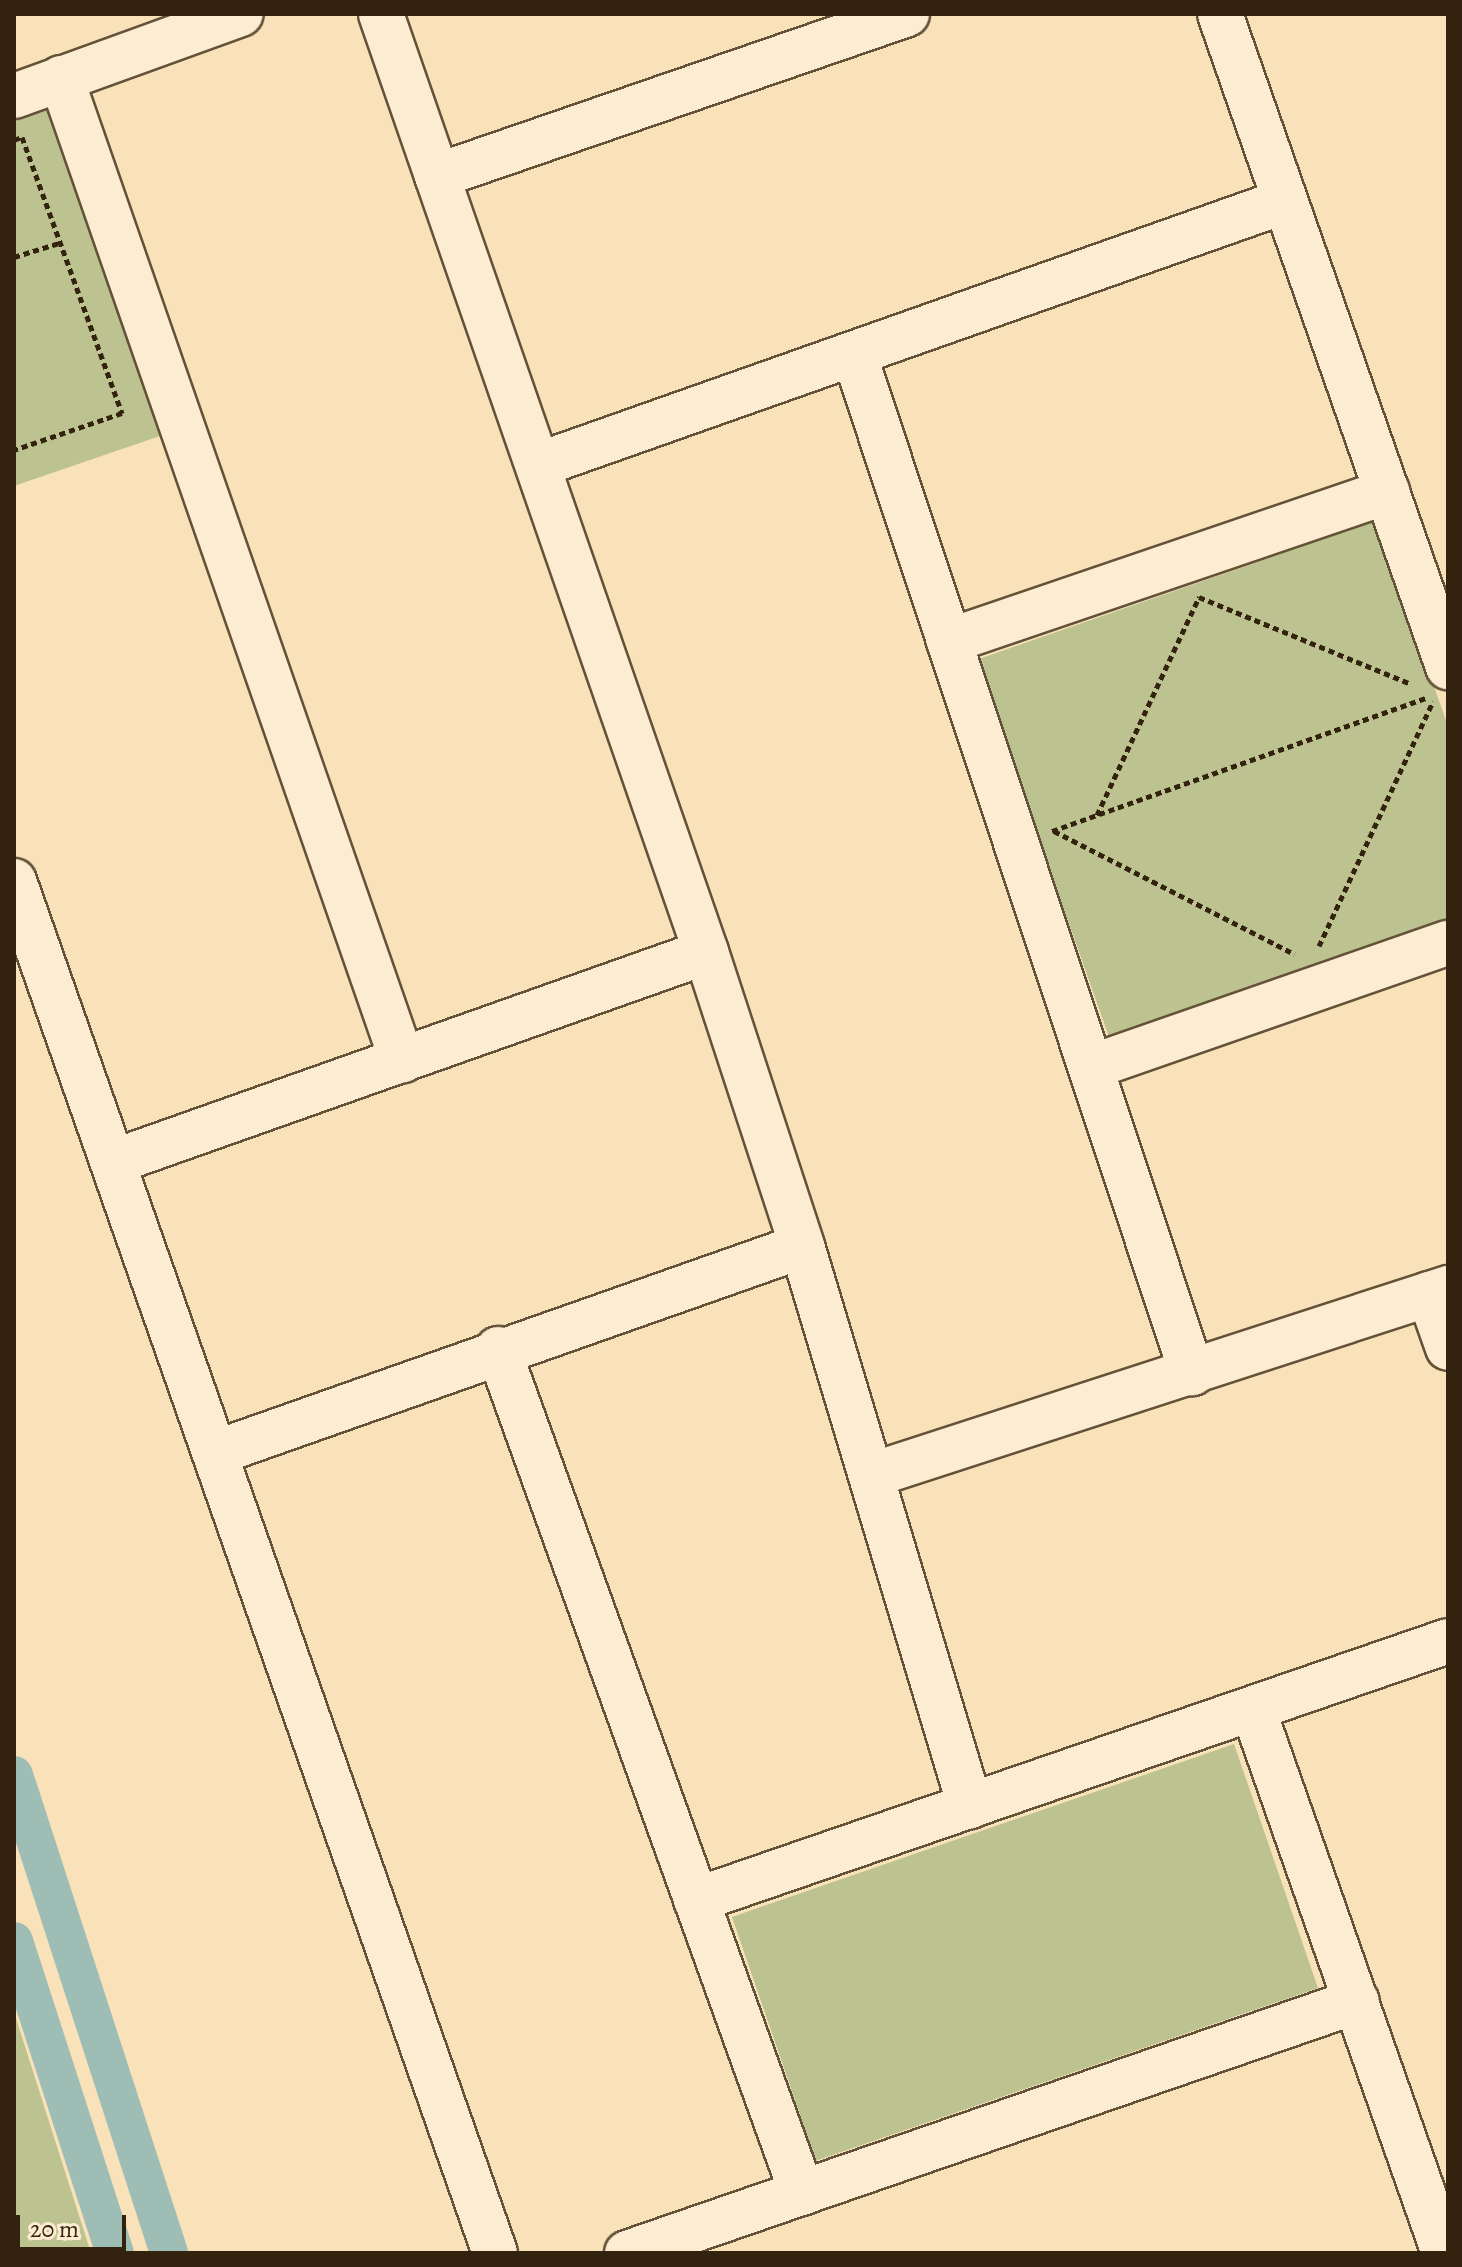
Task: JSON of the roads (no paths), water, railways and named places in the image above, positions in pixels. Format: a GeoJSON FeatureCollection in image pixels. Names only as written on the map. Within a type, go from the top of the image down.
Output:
{"type":"FeatureCollection","features":[{"type":"Feature","properties":{"kind":"street"},"geometry":{"type":"LineString","coordinates":[[14,96],[241,14]]}},
{"type":"Feature","properties":{"kind":"street"},"geometry":{"type":"LineString","coordinates":[[381,14],[706,952],[802,1246],[970,1806]]}},
{"type":"Feature","properties":{"kind":"street"},"geometry":{"type":"LineString","coordinates":[[437,176],[907,14]]}},
{"type":"Feature","properties":{"kind":"street"},"geometry":{"type":"LineString","coordinates":[[1220,14],[1387,492],[1442,681]]}},
{"type":"Feature","properties":{"kind":"street"},"geometry":{"type":"LineString","coordinates":[[61,78],[402,1060]]}},
{"type":"Feature","properties":{"kind":"street"},"geometry":{"type":"LineString","coordinates":[[538,465],[1285,201]]}},
{"type":"Feature","properties":{"kind":"street"},"geometry":{"type":"LineString","coordinates":[[854,354],[949,641],[1035,837],[1091,1067],[1192,1373]]}},
{"type":"Feature","properties":{"kind":"street"},"geometry":{"type":"LineString","coordinates":[[949,641],[1387,492]]}},
{"type":"Feature","properties":{"kind":"street"},"geometry":{"type":"LineString","coordinates":[[14,881],[495,2253]]}},
{"type":"Feature","properties":{"kind":"street"},"geometry":{"type":"LineString","coordinates":[[1091,1067],[1316,975],[1448,943]]}},
{"type":"Feature","properties":{"kind":"street"},"geometry":{"type":"LineString","coordinates":[[113,1162],[706,952]]}},
{"type":"Feature","properties":{"kind":"street"},"geometry":{"type":"LineString","coordinates":[[215,1453],[498,1349],[802,1246]]}},
{"type":"Feature","properties":{"kind":"street"},"geometry":{"type":"LineString","coordinates":[[872,1475],[1439,1291],[1448,1348]]}},
{"type":"Feature","properties":{"kind":"street"},"geometry":{"type":"LineString","coordinates":[[498,1349],[802,2193]]}},
{"type":"Feature","properties":{"kind":"street"},"geometry":{"type":"LineString","coordinates":[[696,1900],[1448,1641]]}},
{"type":"Feature","properties":{"kind":"street"},"geometry":{"type":"LineString","coordinates":[[1253,1709],[1444,2253]]}},
{"type":"Feature","properties":{"kind":"street"},"geometry":{"type":"LineString","coordinates":[[627,2253],[1357,2001]]}},
{"type":"Feature","properties":{"kind":"waterway"},"geometry":{"type":"LineString","coordinates":[[14,1775],[169,2253]]}},
{"type":"Feature","properties":{"kind":"waterway"},"geometry":{"type":"LineString","coordinates":[[14,1941],[115,2253]]}}]}
